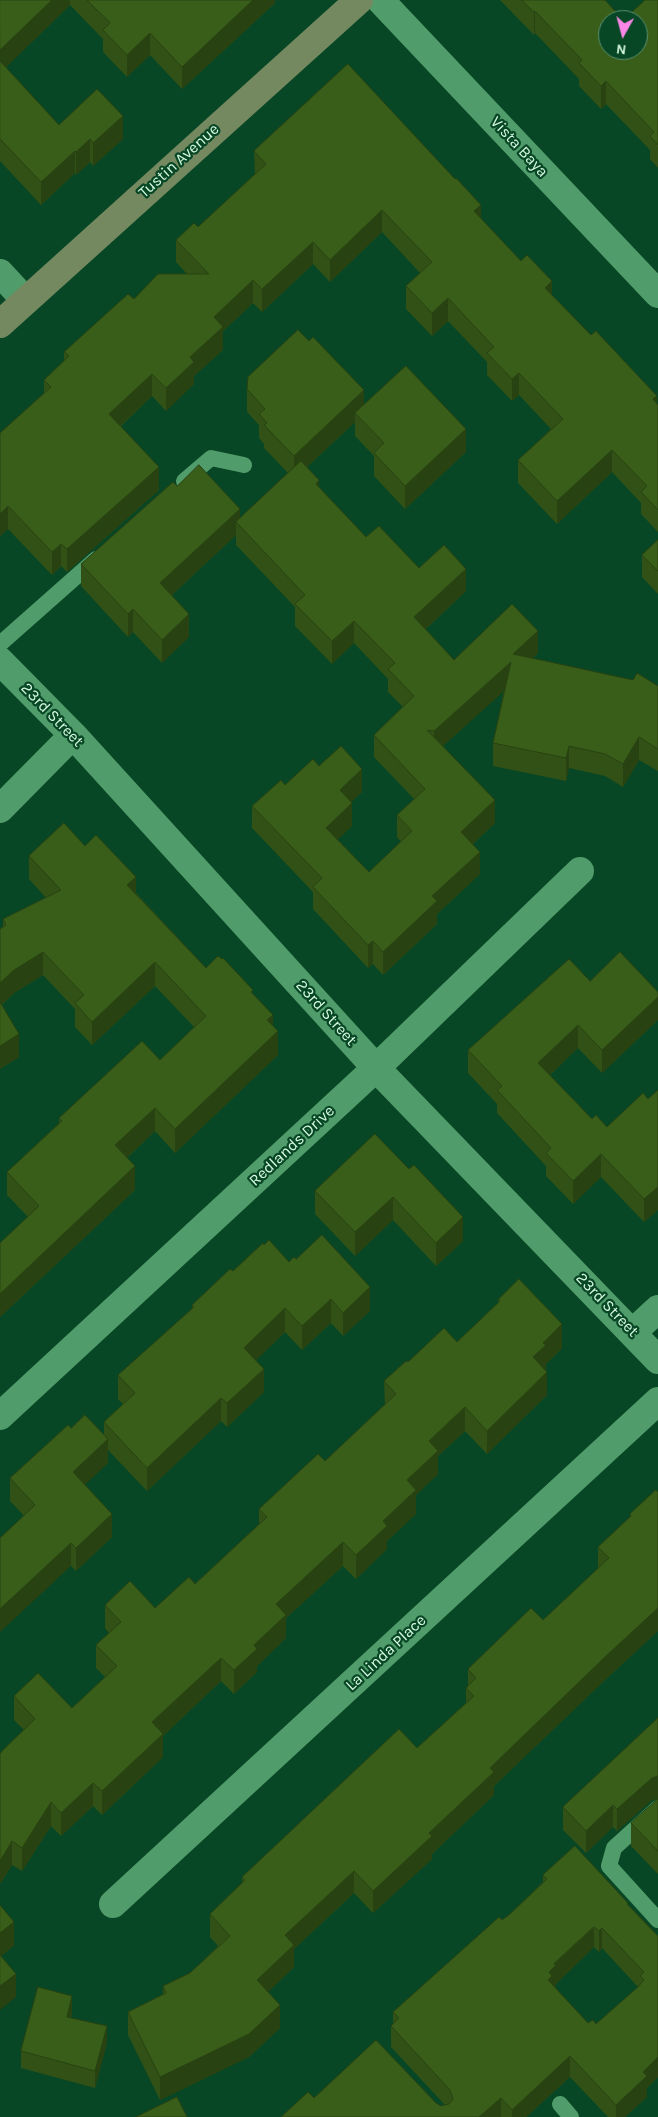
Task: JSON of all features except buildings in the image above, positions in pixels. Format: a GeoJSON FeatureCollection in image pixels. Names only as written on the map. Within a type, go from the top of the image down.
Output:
{"type":"FeatureCollection","features":[{"type":"Feature","properties":{"kind":"street","name":"Tustin Avenue"},"geometry":{"type":"LineString","coordinates":[[0,324],[359,0]]}},
{"type":"Feature","properties":{"kind":"street","name":"Vista Baya"},"geometry":{"type":"LineString","coordinates":[[380,0],[658,294]]}},
{"type":"Feature","properties":{"kind":"street"},"geometry":{"type":"LineString","coordinates":[[0,274],[25,300]]}},
{"type":"Feature","properties":{"kind":"street","name":"23rd Street"},"geometry":{"type":"LineString","coordinates":[[0,661],[73,735],[376,1068],[658,1360]]}},
{"type":"Feature","properties":{"kind":"street"},"geometry":{"type":"LineString","coordinates":[[0,809],[73,735]]}},
{"type":"Feature","properties":{"kind":"street","name":"Redlands Drive"},"geometry":{"type":"LineString","coordinates":[[0,1416],[376,1068],[580,871]]}},
{"type":"Feature","properties":{"kind":"street"},"geometry":{"type":"LineString","coordinates":[[633,1332],[658,1309]]}},
{"type":"Feature","properties":{"kind":"street","name":"La Linda Place"},"geometry":{"type":"LineString","coordinates":[[114,1904],[658,1401]]}},
{"type":"Feature","properties":{"kind":"lane"},"geometry":{"type":"LineString","coordinates":[[171,493],[211,458],[244,465]]}},
{"type":"Feature","properties":{"kind":"lane"},"geometry":{"type":"LineString","coordinates":[[0,644],[111,545]]}},
{"type":"Feature","properties":{"kind":"lane"},"geometry":{"type":"LineString","coordinates":[[658,1808],[614,1848],[609,1866],[658,1920]]}},
{"type":"Feature","properties":{"kind":"lane"},"geometry":{"type":"LineString","coordinates":[[560,2104],[572,2117]]}}]}
